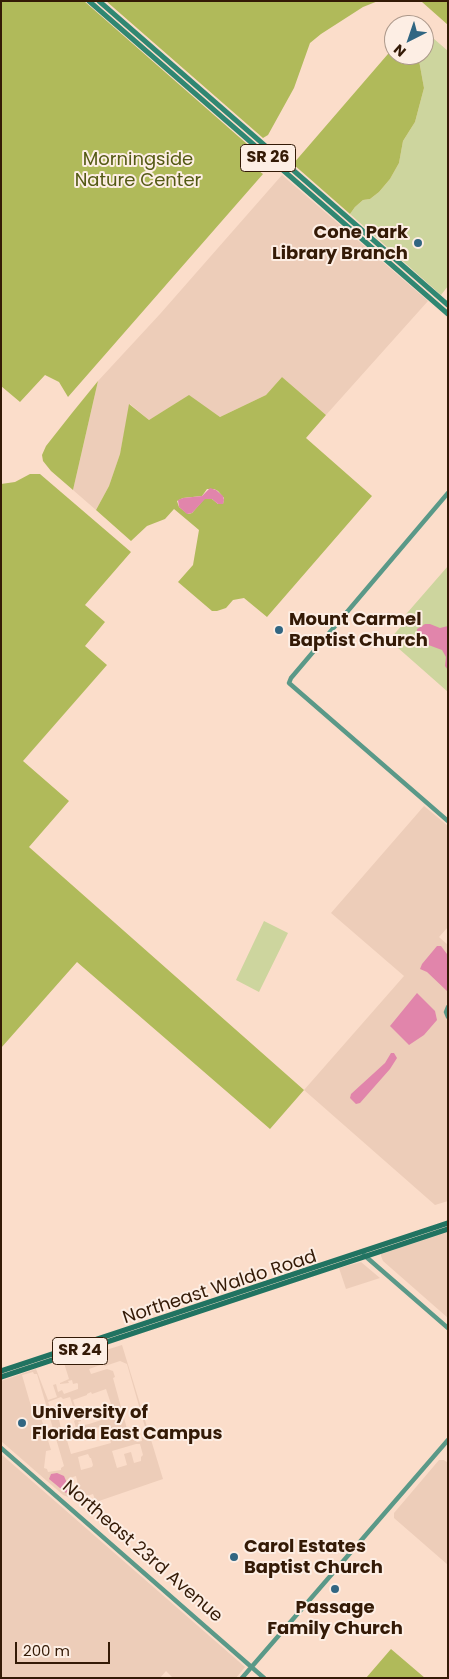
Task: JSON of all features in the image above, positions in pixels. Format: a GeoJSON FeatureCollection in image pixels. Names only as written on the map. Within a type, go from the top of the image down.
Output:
{"type":"FeatureCollection","features":[{"type":"Feature","properties":{"kind":"highway","name":"SR 24"},"geometry":{"type":"LineString","coordinates":[[362,1253],[448,1223]]}},
{"type":"Feature","properties":{"kind":"highway","name":"SR 24"},"geometry":{"type":"LineString","coordinates":[[362,1253],[448,1229]]}},
{"type":"Feature","properties":{"kind":"highway","name":"Northeast Waldo Road"},"geometry":{"type":"LineString","coordinates":[[1,1377],[335,1266],[362,1253]]}},
{"type":"Feature","properties":{"kind":"highway","name":"Northeast Waldo Road"},"geometry":{"type":"LineString","coordinates":[[1,1371],[362,1253]]}},
{"type":"Feature","properties":{"kind":"main road","name":"SR 26"},"geometry":{"type":"LineString","coordinates":[[89,1],[448,314]]}},
{"type":"Feature","properties":{"kind":"main road","name":"SR 26"},"geometry":{"type":"LineString","coordinates":[[99,1],[448,305]]}},
{"type":"Feature","properties":{"kind":"main road"},"geometry":{"type":"LineString","coordinates":[[116,25],[121,20]]}},
{"type":"Feature","properties":{"kind":"main road"},"geometry":{"type":"LineString","coordinates":[[297,182],[301,177]]}},
{"type":"Feature","properties":{"kind":"main road"},"geometry":{"type":"LineString","coordinates":[[302,187],[306,182]]}},
{"type":"Feature","properties":{"kind":"main road"},"geometry":{"type":"LineString","coordinates":[[351,230],[356,225]]}},
{"type":"Feature","properties":{"kind":"main road"},"geometry":{"type":"LineString","coordinates":[[389,263],[394,259]]}},
{"type":"Feature","properties":{"kind":"street"},"geometry":{"type":"LineString","coordinates":[[448,493],[288,683],[448,821]]}},
{"type":"Feature","properties":{"kind":"street"},"geometry":{"type":"LineString","coordinates":[[448,1007],[446,1012],[448,1017]]}},
{"type":"Feature","properties":{"kind":"street"},"geometry":{"type":"LineString","coordinates":[[362,1253],[448,1328]]}},
{"type":"Feature","properties":{"kind":"street"},"geometry":{"type":"LineString","coordinates":[[242,1678],[448,1440]]}},
{"type":"Feature","properties":{"kind":"street","name":"Northeast 23rd Avenue"},"geometry":{"type":"LineString","coordinates":[[1,1448],[264,1678]]}},
{"type":"Feature","properties":{"kind":"shaded area"},"geometry":{"type":"Polygon","coordinates":[[[282,175],[428,301],[326,415],[282,377],[266,395],[220,417],[189,396],[149,420],[130,404],[120,454],[109,486],[96,510],[73,490],[98,381],[160,314],[282,175]]]}},
{"type":"Feature","properties":{"kind":"shaded area"},"geometry":{"type":"Polygon","coordinates":[[[210,488],[223,496],[223,504],[218,504],[212,499],[205,499],[192,513],[187,514],[179,507],[178,500],[202,496],[210,488]]]}},
{"type":"Feature","properties":{"kind":"shaded area"},"geometry":{"type":"Polygon","coordinates":[[[425,624],[440,628],[448,626],[448,670],[445,666],[446,657],[442,650],[423,643],[417,637],[417,629],[425,624]]]}},
{"type":"Feature","properties":{"kind":"shaded area"},"geometry":{"type":"Polygon","coordinates":[[[424,806],[448,826],[448,927],[439,937],[448,945],[448,1201],[435,1205],[304,1090],[404,976],[331,913],[424,806]]]}},
{"type":"Feature","properties":{"kind":"shaded area"},"geometry":{"type":"Polygon","coordinates":[[[437,946],[441,946],[447,954],[448,992],[427,972],[420,969],[437,946]]]}},
{"type":"Feature","properties":{"kind":"shaded area"},"geometry":{"type":"Polygon","coordinates":[[[417,993],[435,1011],[437,1020],[424,1035],[409,1045],[390,1026],[417,993]]]}},
{"type":"Feature","properties":{"kind":"shaded area"},"geometry":{"type":"Polygon","coordinates":[[[391,1053],[394,1053],[397,1058],[390,1069],[360,1103],[356,1104],[350,1098],[351,1094],[385,1063],[391,1053]]]}},
{"type":"Feature","properties":{"kind":"shaded area"},"geometry":{"type":"Polygon","coordinates":[[[448,1232],[448,1318],[383,1261],[381,1254],[448,1232]]]}},
{"type":"Feature","properties":{"kind":"shaded area"},"geometry":{"type":"Polygon","coordinates":[[[361,1262],[380,1278],[346,1289],[339,1268],[361,1262]]]}},
{"type":"Feature","properties":{"kind":"shaded area","name":"University of Florida East Campus"},"geometry":{"type":"Polygon","coordinates":[[[122,1345],[163,1479],[96,1502],[93,1494],[81,1498],[73,1495],[68,1497],[63,1495],[1,1441],[1,1381],[36,1369],[48,1400],[57,1397],[53,1385],[56,1384],[58,1392],[62,1390],[64,1394],[78,1389],[78,1384],[73,1384],[72,1380],[68,1381],[69,1383],[60,1384],[69,1379],[64,1363],[122,1345]],[[120,1361],[105,1366],[103,1364],[89,1369],[91,1374],[107,1369],[113,1371],[115,1377],[113,1378],[129,1436],[137,1442],[142,1441],[142,1438],[147,1434],[127,1364],[120,1361]],[[33,1372],[22,1375],[31,1406],[38,1408],[51,1450],[46,1451],[44,1468],[48,1472],[61,1470],[64,1466],[37,1374],[33,1372]],[[106,1389],[92,1394],[91,1392],[73,1400],[78,1415],[97,1411],[97,1409],[111,1404],[106,1389]],[[61,1397],[48,1402],[50,1407],[60,1405],[62,1413],[58,1416],[62,1432],[76,1428],[74,1421],[77,1419],[70,1397],[63,1399],[61,1397]],[[118,1406],[81,1418],[81,1421],[78,1422],[80,1426],[120,1414],[118,1406]],[[106,1425],[66,1437],[71,1454],[111,1443],[106,1425]],[[140,1444],[112,1451],[117,1468],[127,1465],[124,1454],[131,1452],[134,1463],[141,1461],[143,1455],[140,1444]],[[88,1454],[78,1457],[81,1470],[92,1467],[91,1458],[88,1454]],[[76,1476],[70,1478],[75,1494],[80,1493],[76,1476]]]}},
{"type":"Feature","properties":{"kind":"shaded area"},"geometry":{"type":"Polygon","coordinates":[[[1,1454],[245,1667],[236,1678],[173,1678],[166,1671],[160,1678],[1,1678],[1,1454]]]}},
{"type":"Feature","properties":{"kind":"shaded area"},"geometry":{"type":"Polygon","coordinates":[[[439,1460],[444,1460],[448,1463],[448,1565],[394,1518],[394,1513],[439,1460]]]}},
{"type":"Feature","properties":{"kind":"shaded area"},"geometry":{"type":"Polygon","coordinates":[[[57,1473],[64,1476],[69,1488],[66,1493],[49,1479],[51,1474],[57,1473]]]}},
{"type":"Feature","properties":{"kind":"green space","name":"Morningside Nature Center"},"geometry":{"type":"Polygon","coordinates":[[[1,1],[84,1],[263,158],[255,168],[263,174],[68,397],[59,382],[45,375],[20,402],[1,386],[1,1]]]}},
{"type":"Feature","properties":{"kind":"green space"},"geometry":{"type":"Polygon","coordinates":[[[106,1],[378,1],[363,7],[310,43],[294,88],[268,135],[263,138],[106,1]]]}},
{"type":"Feature","properties":{"kind":"green space"},"geometry":{"type":"Polygon","coordinates":[[[407,1],[448,1],[448,25],[422,2],[407,1]]]}},
{"type":"Feature","properties":{"kind":"green space"},"geometry":{"type":"Polygon","coordinates":[[[434,39],[448,51],[448,286],[441,295],[350,214],[363,200],[370,199],[379,192],[390,179],[399,163],[403,141],[415,122],[424,88],[420,65],[434,65],[434,39]]]}},
{"type":"Feature","properties":{"kind":"green space"},"geometry":{"type":"Polygon","coordinates":[[[384,59],[384,65],[420,65],[424,88],[415,122],[403,141],[399,163],[390,179],[379,192],[370,199],[363,200],[350,214],[293,164],[384,59]]]}},
{"type":"Feature","properties":{"kind":"green space"},"geometry":{"type":"Polygon","coordinates":[[[282,377],[326,415],[306,438],[372,496],[267,617],[244,598],[233,600],[226,608],[212,611],[178,582],[193,565],[199,530],[174,509],[165,519],[147,526],[131,541],[96,510],[109,486],[120,454],[129,404],[149,420],[189,395],[220,417],[266,395],[282,377]],[[207,489],[202,496],[183,498],[177,501],[179,507],[188,514],[192,513],[204,499],[212,499],[218,504],[223,504],[224,498],[214,489],[207,489]]]}},
{"type":"Feature","properties":{"kind":"green space"},"geometry":{"type":"Polygon","coordinates":[[[98,381],[73,490],[51,471],[43,461],[42,455],[46,446],[98,381]]]}},
{"type":"Feature","properties":{"kind":"green space"},"geometry":{"type":"Polygon","coordinates":[[[30,474],[40,474],[131,552],[85,605],[105,622],[85,646],[107,665],[23,761],[69,801],[29,847],[304,1090],[270,1129],[77,962],[1,1048],[1,484],[15,482],[30,474]]]}},
{"type":"Feature","properties":{"kind":"green space"},"geometry":{"type":"Polygon","coordinates":[[[448,566],[448,692],[389,640],[404,623],[401,620],[448,566]]]}},
{"type":"Feature","properties":{"kind":"green space"},"geometry":{"type":"Polygon","coordinates":[[[264,921],[288,933],[259,992],[236,980],[264,921]]]}},
{"type":"Feature","properties":{"kind":"green space"},"geometry":{"type":"Polygon","coordinates":[[[391,1649],[425,1678],[366,1678],[391,1649]]]}},
{"type":"Feature","properties":{"kind":"place","name":"Cone Park Library Branch"},"geometry":{"type":"Point","coordinates":[418,243]}},
{"type":"Feature","properties":{"kind":"place","name":"Mount Carmel Baptist Church"},"geometry":{"type":"Point","coordinates":[279,630]}},
{"type":"Feature","properties":{"kind":"place","name":"University of Florida East Campus"},"geometry":{"type":"Point","coordinates":[22,1423]}},
{"type":"Feature","properties":{"kind":"place","name":"Carol Estates Baptist Church"},"geometry":{"type":"Point","coordinates":[234,1557]}},
{"type":"Feature","properties":{"kind":"place","name":"Passage Family Church"},"geometry":{"type":"Point","coordinates":[335,1589]}}]}
